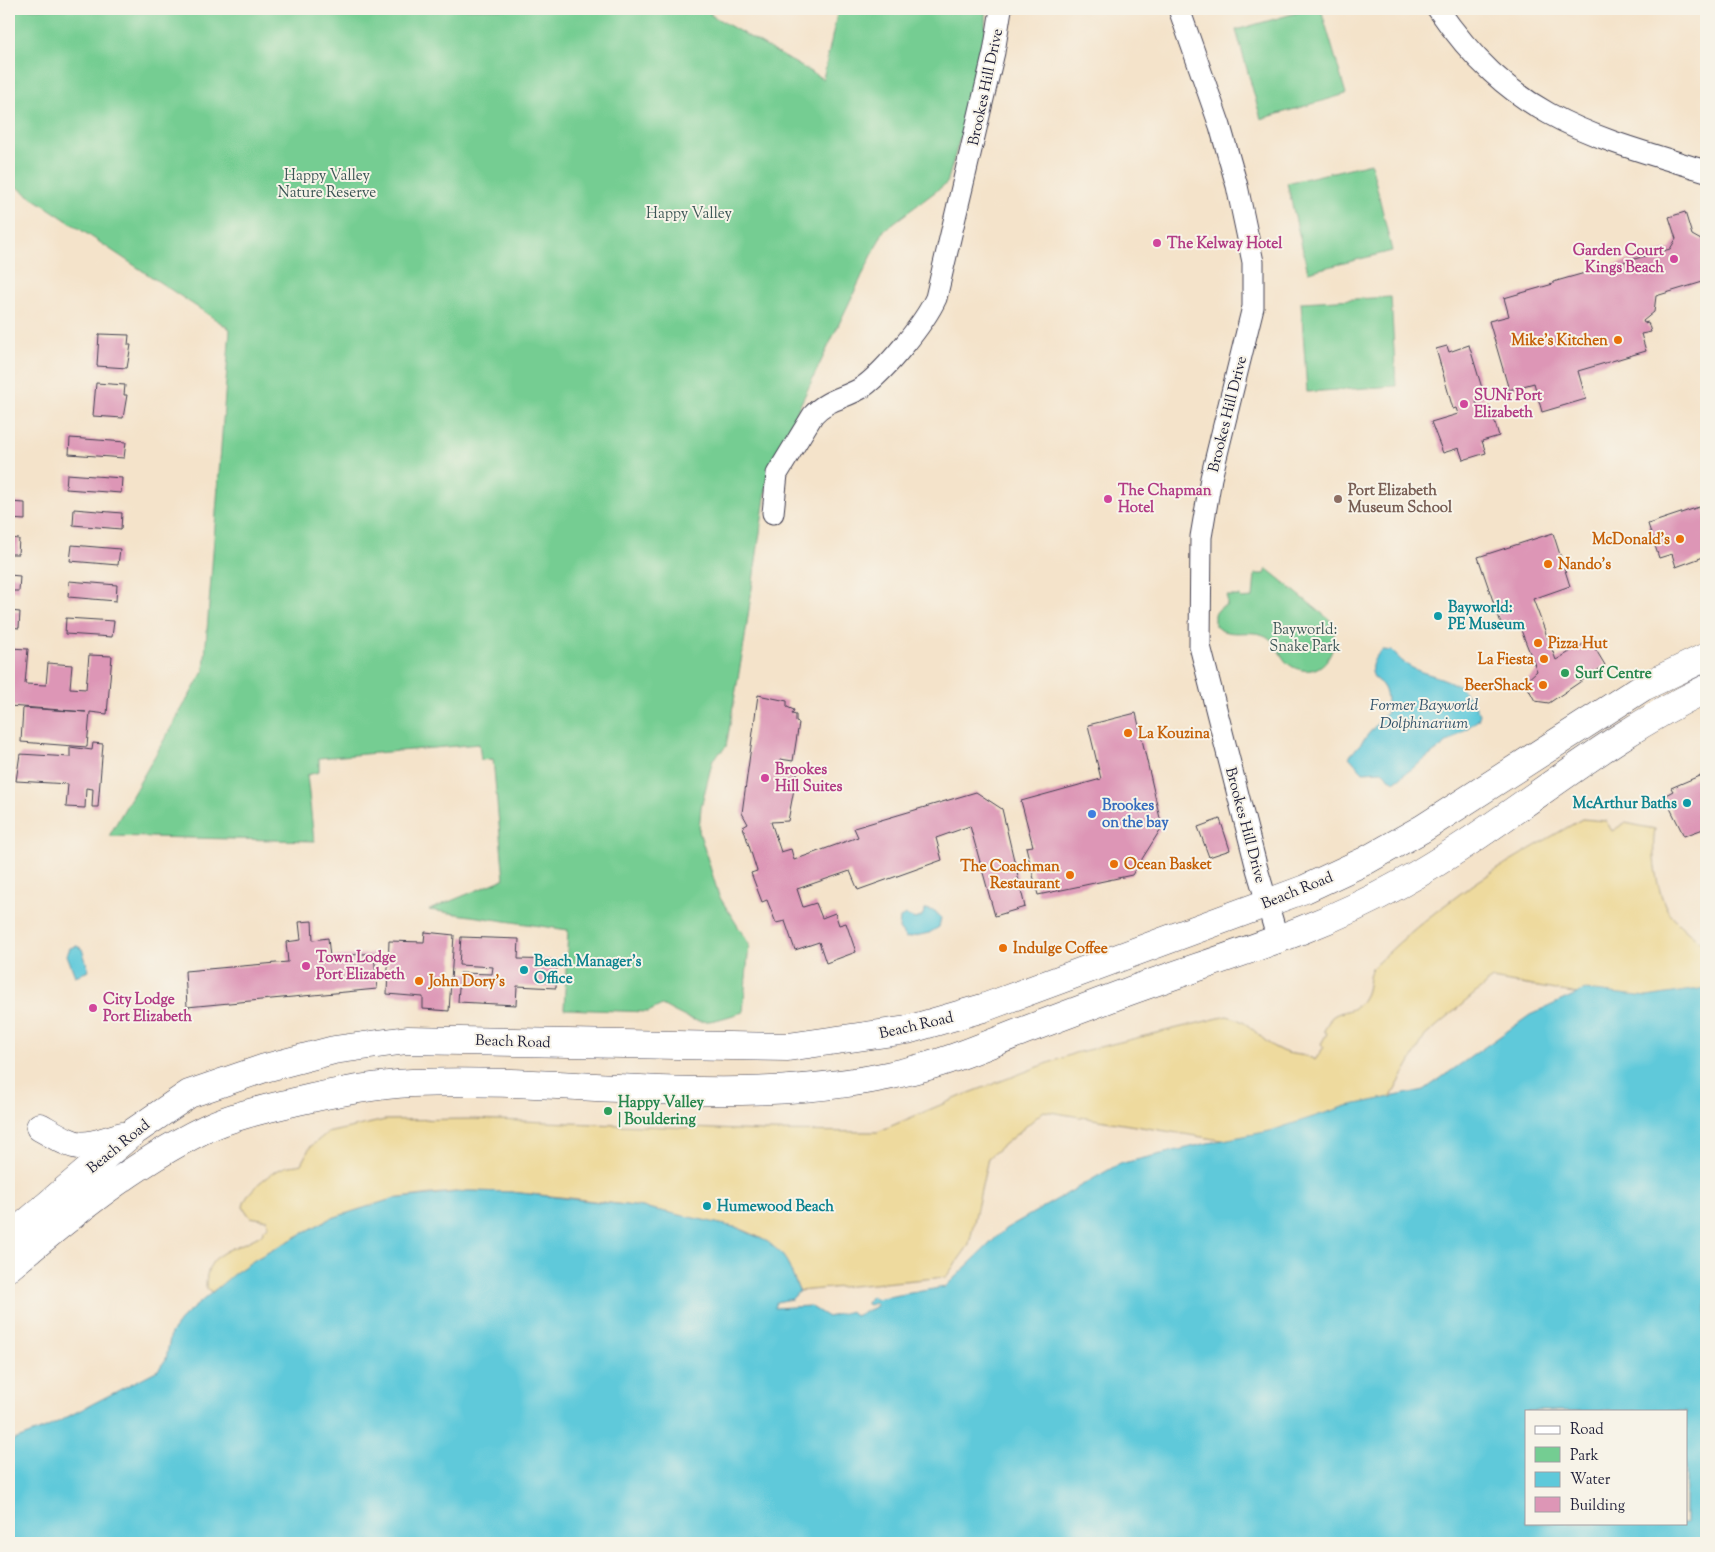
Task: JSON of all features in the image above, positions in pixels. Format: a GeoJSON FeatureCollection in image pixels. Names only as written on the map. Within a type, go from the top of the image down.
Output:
{"type":"FeatureCollection","features":[{"type":"Feature","properties":{"kind":"main road"},"geometry":{"type":"LineString","coordinates":[[1643,687],[1706,640]]}},
{"type":"Feature","properties":{"kind":"main road","name":"Beach Road"},"geometry":{"type":"LineString","coordinates":[[85,1188],[132,1133],[188,1094],[265,1068],[334,1050],[406,1040],[788,1047],[906,1030],[992,1004],[1305,889],[1393,847],[1643,687],[1706,657]]}},
{"type":"Feature","properties":{"kind":"main road","name":"Beach Road"},"geometry":{"type":"LineString","coordinates":[[85,1188],[155,1157],[208,1127],[264,1109],[334,1092],[410,1083],[540,1084],[673,1091],[768,1092],[864,1082],[967,1054],[1122,994],[1278,940],[1358,906],[1419,874],[1590,759],[1679,702],[1706,689]]}},
{"type":"Feature","properties":{"kind":"main road"},"geometry":{"type":"LineString","coordinates":[[1572,733],[1590,759]]}},
{"type":"Feature","properties":{"kind":"main road"},"geometry":{"type":"LineString","coordinates":[[40,1127],[70,1144],[85,1148],[132,1133]]}},
{"type":"Feature","properties":{"kind":"main road"},"geometry":{"type":"LineString","coordinates":[[9,1238],[85,1188]]}},
{"type":"Feature","properties":{"kind":"main road"},"geometry":{"type":"LineString","coordinates":[[9,1267],[85,1188]]}},
{"type":"Feature","properties":{"kind":"street","name":"Brookes Hill Drive"},"geometry":{"type":"LineString","coordinates":[[773,513],[777,474],[813,415],[820,407],[854,392],[873,378],[929,314],[936,298],[994,52],[1001,9]]}},
{"type":"Feature","properties":{"kind":"street","name":"Brookes Hill Drive"},"geometry":{"type":"LineString","coordinates":[[1179,9],[1222,134],[1237,186],[1253,262],[1253,307],[1211,478],[1201,537],[1200,646],[1278,940]]}},
{"type":"Feature","properties":{"kind":"street"},"geometry":{"type":"LineString","coordinates":[[1438,9],[1484,66],[1505,85],[1544,112],[1601,139],[1706,171]]}},
{"type":"Feature","properties":{"kind":"green space"},"geometry":{"type":"Polygon","coordinates":[[[9,9],[710,9],[711,15],[823,79],[838,9],[985,9],[986,48],[947,183],[884,230],[769,470],[744,644],[726,747],[713,759],[701,807],[699,831],[719,896],[749,944],[743,1012],[709,1021],[701,1021],[685,1017],[662,1005],[648,1012],[564,1009],[568,930],[429,910],[504,879],[493,759],[481,760],[479,744],[319,758],[319,772],[307,775],[314,841],[109,836],[204,670],[230,329],[9,182],[9,9]]]}},
{"type":"Feature","properties":{"kind":"green space"},"geometry":{"type":"Polygon","coordinates":[[[1310,9],[1321,9],[1346,94],[1261,119],[1236,30],[1310,9]]]}},
{"type":"Feature","properties":{"kind":"green space"},"geometry":{"type":"Polygon","coordinates":[[[1371,163],[1392,251],[1308,272],[1287,183],[1371,163]]]}},
{"type":"Feature","properties":{"kind":"green space"},"geometry":{"type":"Polygon","coordinates":[[[1391,297],[1396,386],[1307,392],[1301,302],[1391,297]]]}},
{"type":"Feature","properties":{"kind":"green space","name":"Bayworld: Snake Park"},"geometry":{"type":"Polygon","coordinates":[[[1267,569],[1330,620],[1334,640],[1332,650],[1328,659],[1314,670],[1304,670],[1288,664],[1274,643],[1266,636],[1253,633],[1226,632],[1215,626],[1215,614],[1220,608],[1227,605],[1227,596],[1240,596],[1241,599],[1253,598],[1255,574],[1265,574],[1267,569]]]}},
{"type":"Feature","properties":{"kind":"sand"},"geometry":{"type":"Polygon","coordinates":[[[1582,819],[1606,821],[1612,831],[1625,823],[1655,829],[1655,870],[1663,900],[1667,909],[1679,924],[1706,946],[1706,1016],[1492,979],[1425,1036],[1373,1129],[1281,1150],[1044,1111],[988,1158],[969,1245],[946,1277],[799,1291],[789,1268],[777,1251],[761,1238],[738,1228],[642,1207],[511,1192],[468,1191],[392,1199],[329,1219],[256,1259],[212,1292],[206,1288],[207,1275],[215,1259],[222,1253],[259,1236],[269,1226],[267,1220],[250,1217],[243,1207],[254,1188],[273,1173],[285,1167],[301,1164],[310,1147],[327,1133],[385,1120],[473,1119],[763,1131],[877,1132],[964,1095],[1075,1053],[1227,1016],[1243,1022],[1267,1042],[1282,1051],[1307,1056],[1315,1060],[1324,1047],[1321,1044],[1327,1033],[1324,1031],[1331,1018],[1359,1004],[1367,991],[1372,968],[1398,943],[1435,912],[1478,881],[1582,819]]]}},
{"type":"Feature","properties":{"kind":"water","name":"Former Bayworld Dolphinarium"},"geometry":{"type":"Polygon","coordinates":[[[1383,650],[1393,651],[1400,659],[1416,670],[1458,686],[1470,698],[1480,714],[1478,720],[1394,782],[1382,771],[1363,772],[1349,757],[1387,712],[1387,698],[1384,688],[1372,673],[1372,665],[1375,658],[1383,650]]]}},
{"type":"Feature","properties":{"kind":"water"},"geometry":{"type":"Polygon","coordinates":[[[926,909],[935,911],[941,918],[939,927],[929,933],[906,938],[899,929],[900,918],[906,915],[915,919],[921,917],[926,909]]]}},
{"type":"Feature","properties":{"kind":"water"},"geometry":{"type":"Polygon","coordinates":[[[77,946],[82,949],[89,971],[75,976],[67,955],[70,948],[77,946]]]}},
{"type":"Feature","properties":{"kind":"water"},"geometry":{"type":"Polygon","coordinates":[[[1706,988],[1706,1543],[9,1543],[9,1442],[46,1428],[158,1370],[166,1359],[171,1333],[184,1316],[235,1273],[256,1259],[329,1219],[392,1199],[468,1191],[511,1192],[642,1207],[738,1228],[768,1242],[781,1253],[787,1262],[799,1291],[792,1299],[776,1302],[774,1308],[810,1306],[828,1317],[851,1311],[855,1316],[877,1306],[875,1303],[869,1305],[866,1303],[871,1296],[876,1299],[945,1287],[1005,1229],[1119,1164],[1208,1143],[1270,1131],[1347,1106],[1424,1090],[1530,1015],[1585,990],[1647,997],[1706,988]]]}},
{"type":"Feature","properties":{"kind":"building"},"geometry":{"type":"Polygon","coordinates":[[[1685,212],[1692,235],[1701,240],[1706,238],[1706,281],[1656,296],[1654,312],[1643,321],[1644,323],[1648,322],[1651,332],[1641,334],[1646,351],[1578,371],[1586,399],[1542,412],[1534,383],[1509,390],[1489,321],[1509,316],[1504,298],[1670,249],[1676,239],[1669,217],[1685,212]]]}},
{"type":"Feature","properties":{"kind":"building"},"geometry":{"type":"Polygon","coordinates":[[[99,334],[129,335],[128,345],[131,345],[127,368],[97,366],[99,334]]]}},
{"type":"Feature","properties":{"kind":"building","name":"SUN1 Port Elizabeth"},"geometry":{"type":"Polygon","coordinates":[[[1469,345],[1485,398],[1476,401],[1479,410],[1490,406],[1499,436],[1482,441],[1486,453],[1463,460],[1459,448],[1443,453],[1431,422],[1458,414],[1456,408],[1453,409],[1436,349],[1447,346],[1449,352],[1469,345]]]}},
{"type":"Feature","properties":{"kind":"building"},"geometry":{"type":"Polygon","coordinates":[[[96,383],[125,385],[124,395],[127,395],[123,418],[93,416],[96,383]]]}},
{"type":"Feature","properties":{"kind":"building"},"geometry":{"type":"Polygon","coordinates":[[[70,438],[126,442],[124,458],[69,454],[70,438]]]}},
{"type":"Feature","properties":{"kind":"building"},"geometry":{"type":"Polygon","coordinates":[[[67,474],[122,478],[121,493],[66,489],[67,474]]]}},
{"type":"Feature","properties":{"kind":"building"},"geometry":{"type":"Polygon","coordinates":[[[9,502],[25,503],[25,520],[9,519],[9,502]]]}},
{"type":"Feature","properties":{"kind":"building","name":"McDonald's"},"geometry":{"type":"Polygon","coordinates":[[[1702,506],[1706,513],[1706,556],[1676,567],[1672,554],[1659,558],[1648,524],[1702,506]]]}},
{"type":"Feature","properties":{"kind":"building"},"geometry":{"type":"Polygon","coordinates":[[[74,509],[122,513],[121,529],[73,525],[74,509]]]}},
{"type":"Feature","properties":{"kind":"building"},"geometry":{"type":"Polygon","coordinates":[[[1553,533],[1570,586],[1533,599],[1556,660],[1590,640],[1605,665],[1549,703],[1535,701],[1525,682],[1537,671],[1519,625],[1503,630],[1478,557],[1553,533]]]}},
{"type":"Feature","properties":{"kind":"building"},"geometry":{"type":"Polygon","coordinates":[[[9,538],[19,539],[18,554],[9,554],[9,538]]]}},
{"type":"Feature","properties":{"kind":"building"},"geometry":{"type":"Polygon","coordinates":[[[72,545],[120,549],[118,565],[70,561],[72,545]]]}},
{"type":"Feature","properties":{"kind":"building"},"geometry":{"type":"Polygon","coordinates":[[[9,575],[20,576],[19,591],[9,591],[9,575]]]}},
{"type":"Feature","properties":{"kind":"building"},"geometry":{"type":"Polygon","coordinates":[[[69,581],[117,585],[116,601],[68,597],[69,581]]]}},
{"type":"Feature","properties":{"kind":"building"},"geometry":{"type":"Polygon","coordinates":[[[9,611],[20,612],[19,628],[9,627],[9,611]]]}},
{"type":"Feature","properties":{"kind":"building"},"geometry":{"type":"Polygon","coordinates":[[[66,618],[114,621],[112,637],[65,634],[66,618]]]}},
{"type":"Feature","properties":{"kind":"building"},"geometry":{"type":"Polygon","coordinates":[[[9,648],[28,649],[25,684],[46,685],[48,663],[72,665],[70,688],[86,689],[89,655],[112,656],[107,714],[90,712],[87,747],[21,742],[23,708],[86,712],[9,706],[9,648]]]}},
{"type":"Feature","properties":{"kind":"building"},"geometry":{"type":"Polygon","coordinates":[[[758,695],[787,701],[787,707],[794,710],[792,714],[796,715],[796,722],[799,723],[793,761],[780,759],[779,771],[797,773],[788,821],[771,822],[781,852],[791,849],[794,860],[858,837],[854,828],[976,792],[1002,809],[1025,907],[995,916],[970,826],[936,838],[942,860],[858,890],[850,871],[797,889],[803,907],[816,903],[822,918],[835,913],[839,925],[846,923],[856,952],[826,963],[819,942],[795,950],[785,921],[776,923],[767,900],[762,902],[751,873],[757,871],[743,827],[748,824],[742,813],[758,695]]]}},
{"type":"Feature","properties":{"kind":"building","name":"Brookes on the bay"},"geometry":{"type":"Polygon","coordinates":[[[1136,713],[1162,827],[1132,875],[1038,895],[1026,847],[1033,846],[1021,801],[1101,779],[1088,725],[1136,713]]]}},
{"type":"Feature","properties":{"kind":"building"},"geometry":{"type":"Polygon","coordinates":[[[93,743],[103,744],[98,807],[92,807],[93,789],[86,788],[85,808],[66,807],[68,784],[16,781],[20,754],[70,757],[70,747],[92,750],[93,743]]]}},
{"type":"Feature","properties":{"kind":"building","name":"McArthur Baths"},"geometry":{"type":"Polygon","coordinates":[[[1706,773],[1706,828],[1684,836],[1664,796],[1673,791],[1671,788],[1706,773]]]}},
{"type":"Feature","properties":{"kind":"building"},"geometry":{"type":"Polygon","coordinates":[[[1220,819],[1230,850],[1209,857],[1198,827],[1220,819]]]}},
{"type":"Feature","properties":{"kind":"building","name":"Town Lodge Port Elizabeth"},"geometry":{"type":"Polygon","coordinates":[[[312,921],[313,940],[328,938],[330,957],[374,953],[377,989],[187,1007],[185,971],[288,962],[286,942],[301,940],[299,922],[312,921]]]}},
{"type":"Feature","properties":{"kind":"building","name":"John Dory’s"},"geometry":{"type":"Polygon","coordinates":[[[425,932],[454,935],[449,1011],[423,1009],[423,997],[387,994],[389,941],[424,942],[425,932]]]}},
{"type":"Feature","properties":{"kind":"building","name":"Beach Manager's Office"},"geometry":{"type":"Polygon","coordinates":[[[461,937],[519,939],[518,959],[557,960],[556,988],[517,986],[516,1005],[458,1002],[460,973],[492,974],[493,967],[459,965],[461,937]]]}},
{"type":"Feature","properties":{"kind":"place","name":"The Kelway Hotel"},"geometry":{"type":"Point","coordinates":[1157,243]}},
{"type":"Feature","properties":{"kind":"place","name":"Garden Court Kings Beach"},"geometry":{"type":"Point","coordinates":[1674,259]}},
{"type":"Feature","properties":{"kind":"place","name":"Mike’s Kitchen"},"geometry":{"type":"Point","coordinates":[1618,340]}},
{"type":"Feature","properties":{"kind":"place","name":"SUN1 Port Elizabeth"},"geometry":{"type":"Point","coordinates":[1464,404]}},
{"type":"Feature","properties":{"kind":"place","name":"The Chapman Hotel"},"geometry":{"type":"Point","coordinates":[1108,499]}},
{"type":"Feature","properties":{"kind":"place","name":"Port Elizabeth Museum School"},"geometry":{"type":"Point","coordinates":[1338,499]}},
{"type":"Feature","properties":{"kind":"place","name":"McDonald's"},"geometry":{"type":"Point","coordinates":[1680,539]}},
{"type":"Feature","properties":{"kind":"place","name":"Nando's"},"geometry":{"type":"Point","coordinates":[1548,564]}},
{"type":"Feature","properties":{"kind":"place","name":"Bayworld: PE Museum"},"geometry":{"type":"Point","coordinates":[1438,616]}},
{"type":"Feature","properties":{"kind":"place","name":"Pizza Hut"},"geometry":{"type":"Point","coordinates":[1538,643]}},
{"type":"Feature","properties":{"kind":"place","name":"La Fiesta"},"geometry":{"type":"Point","coordinates":[1544,659]}},
{"type":"Feature","properties":{"kind":"place","name":"Surf Centre"},"geometry":{"type":"Point","coordinates":[1565,673]}},
{"type":"Feature","properties":{"kind":"place","name":"BeerShack"},"geometry":{"type":"Point","coordinates":[1543,685]}},
{"type":"Feature","properties":{"kind":"place","name":"La Kouzina"},"geometry":{"type":"Point","coordinates":[1128,733]}},
{"type":"Feature","properties":{"kind":"place","name":"Brookes Hill Suites"},"geometry":{"type":"Point","coordinates":[765,778]}},
{"type":"Feature","properties":{"kind":"place","name":"McArthur Baths"},"geometry":{"type":"Point","coordinates":[1687,803]}},
{"type":"Feature","properties":{"kind":"place","name":"Brookes on the bay"},"geometry":{"type":"Point","coordinates":[1092,814]}},
{"type":"Feature","properties":{"kind":"place","name":"Ocean Basket"},"geometry":{"type":"Point","coordinates":[1114,864]}},
{"type":"Feature","properties":{"kind":"place","name":"The Coachman Restaurant"},"geometry":{"type":"Point","coordinates":[1070,875]}},
{"type":"Feature","properties":{"kind":"place","name":"Indulge Coffee"},"geometry":{"type":"Point","coordinates":[1003,948]}},
{"type":"Feature","properties":{"kind":"place","name":"Town Lodge Port Elizabeth"},"geometry":{"type":"Point","coordinates":[306,966]}},
{"type":"Feature","properties":{"kind":"place","name":"Beach Manager's Office"},"geometry":{"type":"Point","coordinates":[524,970]}},
{"type":"Feature","properties":{"kind":"place","name":"John Dory’s"},"geometry":{"type":"Point","coordinates":[419,981]}},
{"type":"Feature","properties":{"kind":"place","name":"City Lodge Port Elizabeth"},"geometry":{"type":"Point","coordinates":[93,1008]}},
{"type":"Feature","properties":{"kind":"place","name":"Happy Valley | Bouldering"},"geometry":{"type":"Point","coordinates":[608,1111]}},
{"type":"Feature","properties":{"kind":"place","name":"Humewood Beach"},"geometry":{"type":"Point","coordinates":[707,1206]}},
{"type":"Feature","properties":{"kind":"park label","name":"Happy Valley Nature Reserve"},"geometry":{"type":"Point","coordinates":[327,184]}},
{"type":"Feature","properties":{"kind":"park label","name":"Happy Valley"},"geometry":{"type":"Point","coordinates":[689,213]}}]}
